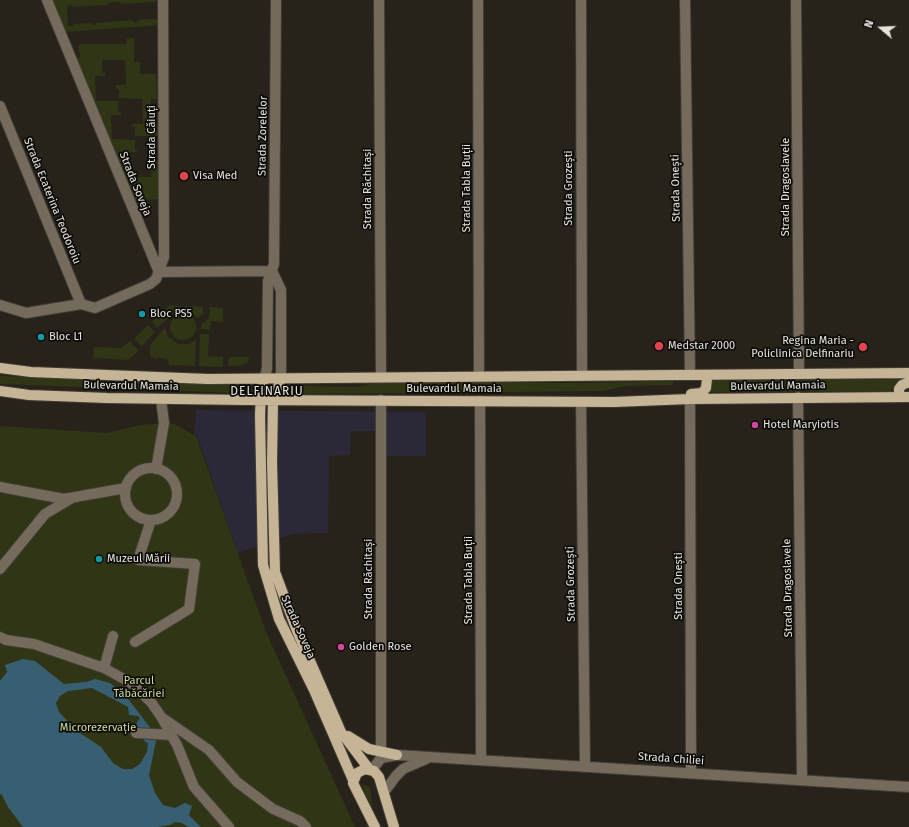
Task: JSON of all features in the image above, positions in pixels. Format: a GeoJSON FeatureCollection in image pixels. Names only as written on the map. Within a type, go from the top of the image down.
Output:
{"type":"FeatureCollection","features":[{"type":"Feature","properties":{"kind":"main road","name":"Bulevardul Mamaia"},"geometry":{"type":"LineString","coordinates":[[0,368],[32,372],[123,376],[264,379],[909,373]]}},
{"type":"Feature","properties":{"kind":"main road"},"geometry":{"type":"LineString","coordinates":[[614,402],[644,396],[702,393],[707,384],[705,375]]}},
{"type":"Feature","properties":{"kind":"main road","name":"Strada Soveja"},"geometry":{"type":"LineString","coordinates":[[264,379],[260,390],[261,533],[264,571],[279,619],[314,690],[353,780],[355,789],[375,827]]}},
{"type":"Feature","properties":{"kind":"main road","name":"Strada Soveja"},"geometry":{"type":"LineString","coordinates":[[281,379],[273,400],[272,463],[275,572],[297,631],[341,732],[370,769],[379,777],[394,827]]}},
{"type":"Feature","properties":{"kind":"main road"},"geometry":{"type":"LineString","coordinates":[[904,397],[899,389],[902,385],[909,382]]}},
{"type":"Feature","properties":{"kind":"main road","name":"Bulevardul Mamaia"},"geometry":{"type":"LineString","coordinates":[[0,391],[29,395],[260,400],[614,402],[798,397],[904,397]]}},
{"type":"Feature","properties":{"kind":"main road"},"geometry":{"type":"LineString","coordinates":[[341,732],[381,755],[397,755]]}},
{"type":"Feature","properties":{"kind":"main road"},"geometry":{"type":"LineString","coordinates":[[353,780],[360,770],[370,769]]}},
{"type":"Feature","properties":{"kind":"street","name":"Strada Soveja"},"geometry":{"type":"LineString","coordinates":[[46,0],[159,272]]}},
{"type":"Feature","properties":{"kind":"street","name":"Strada Căiuți"},"geometry":{"type":"LineString","coordinates":[[159,272],[164,257],[163,0]]}},
{"type":"Feature","properties":{"kind":"street","name":"Strada Zorelelor"},"geometry":{"type":"LineString","coordinates":[[264,379],[267,365],[268,281],[272,271],[276,0]]}},
{"type":"Feature","properties":{"kind":"street","name":"Strada Răchitași"},"geometry":{"type":"LineString","coordinates":[[379,0],[381,377]]}},
{"type":"Feature","properties":{"kind":"street","name":"Strada Tabla Buții"},"geometry":{"type":"LineString","coordinates":[[478,0],[479,376]]}},
{"type":"Feature","properties":{"kind":"street","name":"Strada Grozești"},"geometry":{"type":"LineString","coordinates":[[581,0],[582,376]]}},
{"type":"Feature","properties":{"kind":"street","name":"Strada Onești"},"geometry":{"type":"LineString","coordinates":[[685,0],[690,375]]}},
{"type":"Feature","properties":{"kind":"street","name":"Strada Dragoslavele"},"geometry":{"type":"LineString","coordinates":[[796,0],[799,374]]}},
{"type":"Feature","properties":{"kind":"street","name":"Strada Ecaterina Teodoroiu"},"geometry":{"type":"LineString","coordinates":[[0,106],[82,304]]}},
{"type":"Feature","properties":{"kind":"street"},"geometry":{"type":"LineString","coordinates":[[0,305],[26,313],[82,304],[94,308],[150,284],[159,272],[272,271]]}},
{"type":"Feature","properties":{"kind":"street","name":"Strada Zorelelor"},"geometry":{"type":"LineString","coordinates":[[272,271],[281,290],[281,379]]}},
{"type":"Feature","properties":{"kind":"street","name":"Strada Dragoslavele"},"geometry":{"type":"LineString","coordinates":[[798,397],[802,780]]}},
{"type":"Feature","properties":{"kind":"street"},"geometry":{"type":"LineString","coordinates":[[156,469],[164,423],[161,399]]}},
{"type":"Feature","properties":{"kind":"street","name":"Strada Onești"},"geometry":{"type":"LineString","coordinates":[[690,399],[691,772]]}},
{"type":"Feature","properties":{"kind":"street","name":"Strada Răchitași"},"geometry":{"type":"LineString","coordinates":[[381,400],[381,755]]}},
{"type":"Feature","properties":{"kind":"street","name":"Strada Tabla Buții"},"geometry":{"type":"LineString","coordinates":[[480,401],[481,759]]}},
{"type":"Feature","properties":{"kind":"street","name":"Strada Grozești"},"geometry":{"type":"LineString","coordinates":[[581,402],[585,766]]}},
{"type":"Feature","properties":{"kind":"street"},"geometry":{"type":"LineString","coordinates":[[156,469],[164,472],[170,477],[177,492],[176,501],[170,512],[159,519],[151,520],[136,516],[128,507],[125,496],[129,481],[140,471],[156,469]]}},
{"type":"Feature","properties":{"kind":"street"},"geometry":{"type":"LineString","coordinates":[[0,487],[64,499],[126,488]]}},
{"type":"Feature","properties":{"kind":"street"},"geometry":{"type":"LineString","coordinates":[[0,569],[45,514],[73,497]]}},
{"type":"Feature","properties":{"kind":"street"},"geometry":{"type":"LineString","coordinates":[[135,642],[189,609],[195,564],[138,560],[151,520]]}},
{"type":"Feature","properties":{"kind":"street"},"geometry":{"type":"LineString","coordinates":[[104,668],[113,636]]}},
{"type":"Feature","properties":{"kind":"street"},"geometry":{"type":"LineString","coordinates":[[0,637],[6,640],[34,644],[104,668],[131,683],[151,702],[162,718],[194,787],[229,827]]}},
{"type":"Feature","properties":{"kind":"street"},"geometry":{"type":"LineString","coordinates":[[162,718],[209,750],[237,782],[273,809],[300,822],[306,827]]}},
{"type":"Feature","properties":{"kind":"street"},"geometry":{"type":"LineString","coordinates":[[136,733],[171,735]]}},
{"type":"Feature","properties":{"kind":"street"},"geometry":{"type":"LineString","coordinates":[[370,769],[381,755]]}},
{"type":"Feature","properties":{"kind":"street","name":"Strada Chiliei"},"geometry":{"type":"LineString","coordinates":[[397,755],[691,772],[909,787]]}},
{"type":"Feature","properties":{"kind":"street","name":"Strada Chiliei"},"geometry":{"type":"LineString","coordinates":[[384,792],[403,769],[432,758]]}},
{"type":"Feature","properties":{"kind":"shaded area"},"geometry":{"type":"Polygon","coordinates":[[[196,410],[426,412],[426,456],[377,456],[377,431],[351,431],[350,455],[329,456],[328,533],[293,534],[238,553],[197,436],[194,434],[196,410]]]}},
{"type":"Feature","properties":{"kind":"green space"},"geometry":{"type":"Polygon","coordinates":[[[50,0],[156,0],[156,2],[120,4],[119,2],[114,2],[108,3],[108,5],[67,6],[68,26],[73,26],[74,24],[92,23],[92,25],[96,25],[96,23],[133,20],[134,23],[138,22],[138,20],[156,19],[157,21],[163,21],[162,25],[64,32],[50,0]]]}},
{"type":"Feature","properties":{"kind":"green space"},"geometry":{"type":"Polygon","coordinates":[[[127,38],[134,38],[134,62],[140,62],[140,74],[156,74],[157,99],[151,99],[151,124],[158,124],[158,136],[135,136],[135,127],[132,127],[132,124],[143,124],[142,99],[119,98],[119,89],[116,89],[116,85],[126,85],[125,60],[102,60],[102,73],[105,73],[105,76],[95,76],[96,101],[119,101],[118,112],[121,112],[121,115],[111,115],[112,139],[135,140],[135,149],[137,152],[127,152],[129,177],[151,177],[152,165],[149,164],[149,161],[159,161],[159,199],[134,201],[74,59],[81,57],[78,48],[80,44],[126,44],[127,38]]]}},
{"type":"Feature","properties":{"kind":"green space"},"geometry":{"type":"Polygon","coordinates":[[[170,305],[180,306],[180,311],[173,314],[157,328],[152,322],[170,305]]]}},
{"type":"Feature","properties":{"kind":"green space"},"geometry":{"type":"Polygon","coordinates":[[[185,306],[203,307],[203,314],[197,318],[193,313],[184,311],[185,306]]]}},
{"type":"Feature","properties":{"kind":"green space"},"geometry":{"type":"Polygon","coordinates":[[[210,307],[223,308],[223,322],[211,321],[210,330],[201,329],[201,325],[209,318],[210,307]]]}},
{"type":"Feature","properties":{"kind":"green space"},"geometry":{"type":"Polygon","coordinates":[[[183,314],[192,318],[196,327],[192,336],[183,340],[174,336],[170,327],[174,318],[183,314]]]}},
{"type":"Feature","properties":{"kind":"green space"},"geometry":{"type":"Polygon","coordinates":[[[148,325],[155,332],[142,346],[134,339],[148,325]]]}},
{"type":"Feature","properties":{"kind":"green space"},"geometry":{"type":"Polygon","coordinates":[[[165,328],[168,337],[178,344],[190,344],[196,339],[195,366],[169,365],[168,360],[159,357],[156,359],[150,356],[150,346],[165,328]]]}},
{"type":"Feature","properties":{"kind":"green space"},"geometry":{"type":"Polygon","coordinates":[[[200,334],[209,334],[208,356],[223,357],[223,367],[199,366],[200,334]]]}},
{"type":"Feature","properties":{"kind":"green space"},"geometry":{"type":"Polygon","coordinates":[[[130,341],[139,351],[128,360],[93,358],[94,347],[121,348],[130,341]]]}},
{"type":"Feature","properties":{"kind":"green space"},"geometry":{"type":"Polygon","coordinates":[[[229,357],[250,357],[247,363],[239,366],[228,366],[229,357]]]}},
{"type":"Feature","properties":{"kind":"green space"},"geometry":{"type":"Polygon","coordinates":[[[0,376],[239,384],[239,393],[0,384],[0,376]]]}},
{"type":"Feature","properties":{"kind":"green space"},"geometry":{"type":"Polygon","coordinates":[[[899,379],[891,391],[708,392],[712,381],[899,379]]]}},
{"type":"Feature","properties":{"kind":"green space"},"geometry":{"type":"Polygon","coordinates":[[[383,381],[582,383],[673,381],[673,385],[626,386],[603,391],[302,394],[303,386],[357,387],[383,381]]]}},
{"type":"Feature","properties":{"kind":"green space","name":"Parcul Tăbăcăriei"},"geometry":{"type":"Polygon","coordinates":[[[164,423],[174,424],[196,436],[266,632],[355,827],[0,827],[0,426],[107,433],[140,425],[164,423]]]}},
{"type":"Feature","properties":{"kind":"green space"},"geometry":{"type":"Polygon","coordinates":[[[364,784],[370,788],[373,809],[363,789],[364,784]]]}},
{"type":"Feature","properties":{"kind":"water"},"geometry":{"type":"Polygon","coordinates":[[[23,659],[35,661],[64,684],[86,682],[95,679],[110,683],[125,695],[152,730],[156,741],[149,775],[155,793],[163,805],[175,808],[185,803],[192,806],[189,815],[201,827],[188,827],[182,823],[175,822],[170,825],[157,827],[23,827],[0,794],[0,681],[7,672],[5,665],[23,659]],[[92,688],[68,691],[60,696],[56,703],[59,712],[77,731],[101,747],[113,763],[123,769],[132,769],[140,764],[147,752],[148,743],[145,742],[136,724],[140,718],[138,716],[129,715],[128,707],[92,688]]]}},
{"type":"Feature","properties":{"kind":"place","name":"Visa Med"},"geometry":{"type":"Point","coordinates":[184,176]}},
{"type":"Feature","properties":{"kind":"place","name":"Bloc PS5"},"geometry":{"type":"Point","coordinates":[142,314]}},
{"type":"Feature","properties":{"kind":"place","name":"Bloc L1"},"geometry":{"type":"Point","coordinates":[41,337]}},
{"type":"Feature","properties":{"kind":"place","name":"Medstar 2000"},"geometry":{"type":"Point","coordinates":[659,346]}},
{"type":"Feature","properties":{"kind":"place","name":"Regina Maria - Policlinica Delfinariu"},"geometry":{"type":"Point","coordinates":[863,347]}},
{"type":"Feature","properties":{"kind":"place","name":"Hotel Maryiotis"},"geometry":{"type":"Point","coordinates":[755,425]}},
{"type":"Feature","properties":{"kind":"place","name":"Muzeul Mării"},"geometry":{"type":"Point","coordinates":[99,559]}},
{"type":"Feature","properties":{"kind":"place","name":"Golden Rose"},"geometry":{"type":"Point","coordinates":[341,647]}},
{"type":"Feature","properties":{"kind":"district","name":"DELFINARIU"},"geometry":{"type":"Point","coordinates":[267,392]}},
{"type":"Feature","properties":{"kind":"park label","name":"Microrezervație"},"geometry":{"type":"Point","coordinates":[98,728]}}]}
